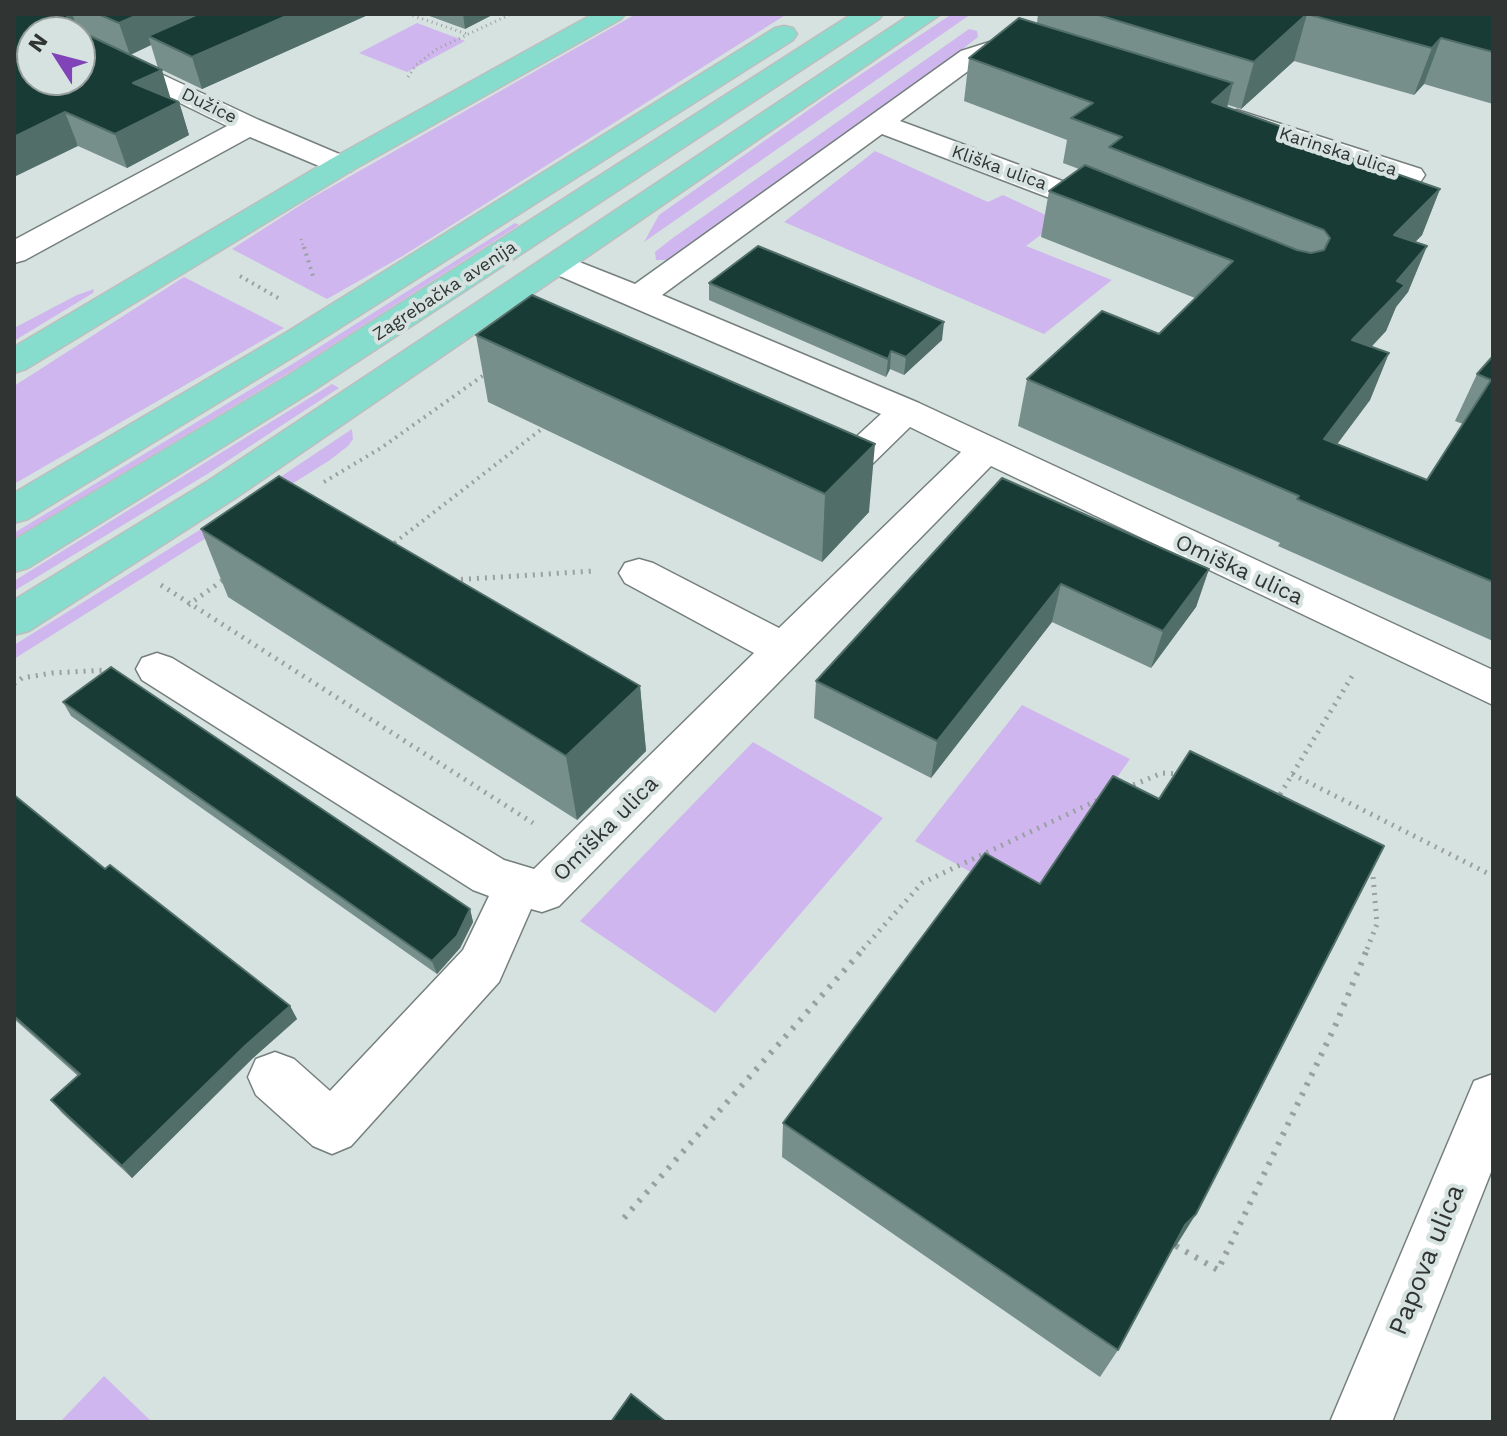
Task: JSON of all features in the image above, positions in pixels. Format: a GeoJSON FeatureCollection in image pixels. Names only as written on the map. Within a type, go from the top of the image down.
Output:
{"type":"FeatureCollection","features":[{"type":"Feature","properties":{"kind":"main road"},"geometry":{"type":"LineString","coordinates":[[14,362],[341,165],[612,14]]}},
{"type":"Feature","properties":{"kind":"main road","name":"Zagrebačka avenija"},"geometry":{"type":"LineString","coordinates":[[14,510],[287,347],[817,14]]}},
{"type":"Feature","properties":{"kind":"main road","name":"Zagrebačka avenija"},"geometry":{"type":"LineString","coordinates":[[14,558],[299,384],[870,14]]}},
{"type":"Feature","properties":{"kind":"main road"},"geometry":{"type":"LineString","coordinates":[[14,620],[221,490],[928,14]]}},
{"type":"Feature","properties":{"kind":"street"},"geometry":{"type":"LineString","coordinates":[[638,297],[970,57],[990,48],[1010,48],[1055,62]]}},
{"type":"Feature","properties":{"kind":"street","name":"Dužice"},"geometry":{"type":"LineString","coordinates":[[96,51],[249,126],[341,165]]}},
{"type":"Feature","properties":{"kind":"street"},"geometry":{"type":"LineString","coordinates":[[131,67],[158,55]]}},
{"type":"Feature","properties":{"kind":"street","name":"Karinska ulica"},"geometry":{"type":"LineString","coordinates":[[1215,112],[1410,175]]}},
{"type":"Feature","properties":{"kind":"street","name":"Kliška ulica"},"geometry":{"type":"LineString","coordinates":[[880,123],[1129,218]]}},
{"type":"Feature","properties":{"kind":"street"},"geometry":{"type":"LineString","coordinates":[[14,253],[249,126]]}},
{"type":"Feature","properties":{"kind":"street","name":"Omiška ulica"},"geometry":{"type":"LineString","coordinates":[[559,264],[906,411],[1493,689]]}},
{"type":"Feature","properties":{"kind":"street"},"geometry":{"type":"LineString","coordinates":[[790,439],[848,466],[906,411]]}},
{"type":"Feature","properties":{"kind":"street","name":"Omiška ulica"},"geometry":{"type":"LineString","coordinates":[[157,669],[490,876],[542,892],[962,471],[986,451]]}},
{"type":"Feature","properties":{"kind":"street"},"geometry":{"type":"LineString","coordinates":[[639,573],[785,650]]}},
{"type":"Feature","properties":{"kind":"street"},"geometry":{"type":"LineString","coordinates":[[275,1077],[332,1128],[481,966],[518,885]]}},
{"type":"Feature","properties":{"kind":"street","name":"Papova ulica"},"geometry":{"type":"LineString","coordinates":[[1361,1422],[1493,1099]]}},
{"type":"Feature","properties":{"kind":"path"},"geometry":{"type":"LineString","coordinates":[[408,14],[468,35]]}},
{"type":"Feature","properties":{"kind":"path"},"geometry":{"type":"LineString","coordinates":[[416,65],[437,49],[511,14]]}},
{"type":"Feature","properties":{"kind":"path"},"geometry":{"type":"LineString","coordinates":[[296,227],[315,275],[312,286]]}},
{"type":"Feature","properties":{"kind":"path"},"geometry":{"type":"LineString","coordinates":[[254,284],[269,293]]}},
{"type":"Feature","properties":{"kind":"path"},"geometry":{"type":"LineString","coordinates":[[382,553],[543,428]]}},
{"type":"Feature","properties":{"kind":"path"},"geometry":{"type":"LineString","coordinates":[[188,605],[236,571]]}},
{"type":"Feature","properties":{"kind":"path"},"geometry":{"type":"LineString","coordinates":[[443,581],[581,571],[639,573]]}},
{"type":"Feature","properties":{"kind":"path"},"geometry":{"type":"LineString","coordinates":[[150,578],[538,826]]}},
{"type":"Feature","properties":{"kind":"path"},"geometry":{"type":"LineString","coordinates":[[1270,810],[1361,661]]}},
{"type":"Feature","properties":{"kind":"path"},"geometry":{"type":"LineString","coordinates":[[14,684],[22,678],[52,673],[157,669]]}},
{"type":"Feature","properties":{"kind":"path"},"geometry":{"type":"LineString","coordinates":[[1120,791],[1162,773],[1186,774]]}},
{"type":"Feature","properties":{"kind":"path"},"geometry":{"type":"LineString","coordinates":[[1292,774],[1493,876]]}},
{"type":"Feature","properties":{"kind":"path"},"geometry":{"type":"LineString","coordinates":[[624,1218],[922,883],[1050,820],[1106,797]]}},
{"type":"Feature","properties":{"kind":"path"},"geometry":{"type":"LineString","coordinates":[[1176,1246],[1218,1270],[1248,1212],[1336,1024],[1377,924],[1373,876],[1365,866]]}},
{"type":"Feature","properties":{"kind":"shaded area"},"geometry":{"type":"Polygon","coordinates":[[[636,14],[787,14],[401,257],[327,299],[232,249],[310,199],[636,14]]]}},
{"type":"Feature","properties":{"kind":"shaded area"},"geometry":{"type":"Polygon","coordinates":[[[952,14],[971,14],[644,242],[659,215],[831,94],[952,14]]]}},
{"type":"Feature","properties":{"kind":"shaded area"},"geometry":{"type":"Polygon","coordinates":[[[417,23],[465,41],[407,72],[359,53],[417,23]]]}},
{"type":"Feature","properties":{"kind":"shaded area"},"geometry":{"type":"Polygon","coordinates":[[[969,29],[977,31],[978,37],[928,76],[680,255],[668,260],[656,260],[655,252],[670,240],[969,29]]]}},
{"type":"Feature","properties":{"kind":"shaded area"},"geometry":{"type":"Polygon","coordinates":[[[875,151],[988,202],[1003,195],[1059,221],[1026,246],[1112,280],[1044,334],[784,222],[875,151]]]}},
{"type":"Feature","properties":{"kind":"shaded area"},"geometry":{"type":"Polygon","coordinates":[[[515,223],[519,225],[300,366],[14,539],[14,533],[294,363],[515,223]]]}},
{"type":"Feature","properties":{"kind":"shaded area"},"geometry":{"type":"Polygon","coordinates":[[[184,277],[284,328],[14,484],[14,386],[184,277]]]}},
{"type":"Feature","properties":{"kind":"shaded area"},"geometry":{"type":"Polygon","coordinates":[[[94,289],[93,293],[14,341],[14,328],[94,289]]]}},
{"type":"Feature","properties":{"kind":"shaded area"},"geometry":{"type":"Polygon","coordinates":[[[332,384],[339,388],[209,473],[14,591],[14,581],[332,384]]]}},
{"type":"Feature","properties":{"kind":"shaded area"},"geometry":{"type":"Polygon","coordinates":[[[352,429],[353,439],[330,460],[14,659],[14,645],[219,518],[352,429]]]}},
{"type":"Feature","properties":{"kind":"shaded area"},"geometry":{"type":"Polygon","coordinates":[[[1022,705],[1130,759],[1028,904],[915,841],[1022,705]]]}},
{"type":"Feature","properties":{"kind":"shaded area"},"geometry":{"type":"Polygon","coordinates":[[[753,742],[883,818],[715,1013],[580,921],[753,742]]]}},
{"type":"Feature","properties":{"kind":"shaded area"},"geometry":{"type":"Polygon","coordinates":[[[104,1376],[152,1422],[60,1422],[104,1376]]]}},
{"type":"Feature","properties":{"kind":"building"},"geometry":{"type":"Polygon","coordinates":[[[14,14],[67,14],[16,16],[16,96],[96,96],[96,39],[162,70],[133,83],[179,102],[115,134],[65,112],[14,137],[14,14]]]}},
{"type":"Feature","properties":{"kind":"building"},"geometry":{"type":"Polygon","coordinates":[[[98,14],[140,14],[119,23],[98,14]]]}},
{"type":"Feature","properties":{"kind":"building"},"geometry":{"type":"Polygon","coordinates":[[[198,14],[291,14],[192,57],[148,36],[198,14]]]}},
{"type":"Feature","properties":{"kind":"building"},"geometry":{"type":"Polygon","coordinates":[[[1095,14],[1307,14],[1254,62],[1095,14]]]}},
{"type":"Feature","properties":{"kind":"building"},"geometry":{"type":"Polygon","coordinates":[[[1307,14],[1493,14],[1493,52],[1441,38],[1432,48],[1307,14]]]}},
{"type":"Feature","properties":{"kind":"building"},"geometry":{"type":"Polygon","coordinates":[[[1019,18],[1233,83],[1212,102],[1294,131],[1288,136],[1440,189],[1394,235],[1427,246],[1397,281],[1405,285],[1352,340],[1389,353],[1324,439],[1427,480],[1491,380],[1477,374],[1493,356],[1493,582],[1027,379],[1102,311],[1159,334],[1233,261],[1049,191],[1085,165],[1297,250],[1311,253],[1324,250],[1330,238],[1324,230],[1109,147],[1122,137],[1071,118],[1093,103],[969,58],[1019,18]]]}},
{"type":"Feature","properties":{"kind":"building"},"geometry":{"type":"Polygon","coordinates":[[[758,246],[944,322],[906,357],[891,351],[888,359],[709,283],[758,246]]]}},
{"type":"Feature","properties":{"kind":"building"},"geometry":{"type":"Polygon","coordinates":[[[532,295],[875,444],[825,494],[476,335],[532,295]]]}},
{"type":"Feature","properties":{"kind":"building"},"geometry":{"type":"Polygon","coordinates":[[[279,476],[640,686],[566,756],[201,529],[279,476]]]}},
{"type":"Feature","properties":{"kind":"building"},"geometry":{"type":"Polygon","coordinates":[[[1002,478],[1209,569],[1163,631],[1061,584],[937,741],[816,681],[1002,478]]]}},
{"type":"Feature","properties":{"kind":"building"},"geometry":{"type":"Polygon","coordinates":[[[111,667],[470,909],[457,936],[432,961],[63,702],[111,667]]]}},
{"type":"Feature","properties":{"kind":"building"},"geometry":{"type":"Polygon","coordinates":[[[1190,751],[1384,846],[1196,1214],[1185,1225],[1118,1350],[783,1123],[985,853],[1040,884],[1113,776],[1159,799],[1190,751]]]}},
{"type":"Feature","properties":{"kind":"building"},"geometry":{"type":"Polygon","coordinates":[[[14,795],[105,869],[110,865],[290,1006],[122,1166],[51,1100],[80,1074],[14,1016],[14,795]]]}},
{"type":"Feature","properties":{"kind":"building"},"geometry":{"type":"Polygon","coordinates":[[[631,1394],[666,1422],[611,1422],[631,1394]]]}}]}
